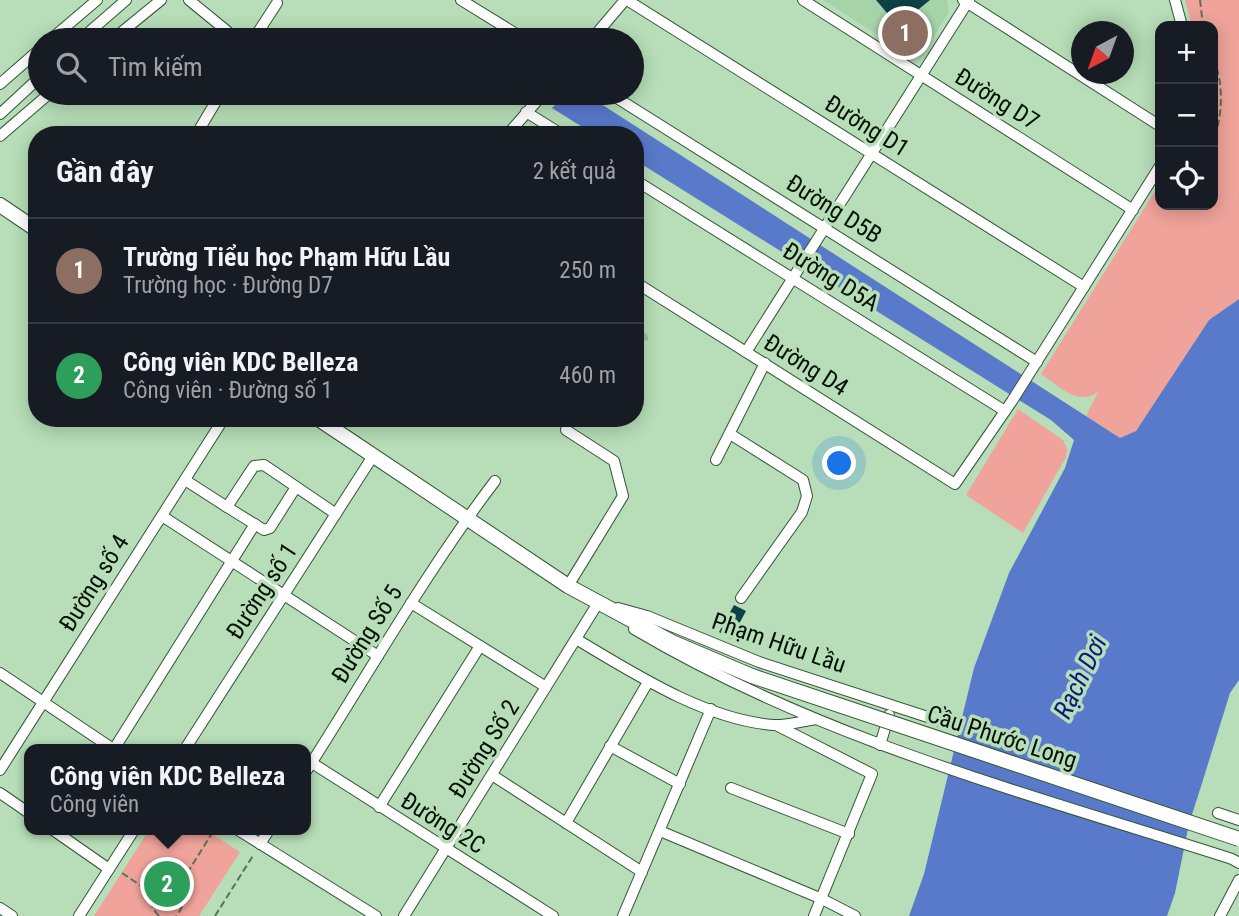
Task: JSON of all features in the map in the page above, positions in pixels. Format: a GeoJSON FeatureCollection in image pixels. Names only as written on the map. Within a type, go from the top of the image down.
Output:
{"type":"FeatureCollection","features":[{"type":"Feature","properties":{"kind":"main road"},"geometry":{"type":"LineString","coordinates":[[0,205],[28,220]]}},
{"type":"Feature","properties":{"kind":"main road","name":"Phạm Hữu Lầu"},"geometry":{"type":"LineString","coordinates":[[330,427],[568,586],[672,642],[752,676]]}},
{"type":"Feature","properties":{"kind":"main road","name":"Cầu Phước Long"},"geometry":{"type":"LineString","coordinates":[[752,676],[1239,839]]}},
{"type":"Feature","properties":{"kind":"street"},"geometry":{"type":"LineString","coordinates":[[64,28],[95,0]]}},
{"type":"Feature","properties":{"kind":"street"},"geometry":{"type":"LineString","coordinates":[[94,28],[126,0]]}},
{"type":"Feature","properties":{"kind":"street"},"geometry":{"type":"LineString","coordinates":[[127,28],[161,0]]}},
{"type":"Feature","properties":{"kind":"street"},"geometry":{"type":"LineString","coordinates":[[190,0],[223,28]]}},
{"type":"Feature","properties":{"kind":"street"},"geometry":{"type":"LineString","coordinates":[[461,0],[506,28]]}},
{"type":"Feature","properties":{"kind":"street"},"geometry":{"type":"LineString","coordinates":[[602,28],[626,0]]}},
{"type":"Feature","properties":{"kind":"street","name":"Đường D1"},"geometry":{"type":"LineString","coordinates":[[626,0],[1084,287]]}},
{"type":"Feature","properties":{"kind":"street","name":"Đường D7"},"geometry":{"type":"LineString","coordinates":[[803,0],[1133,210]]}},
{"type":"Feature","properties":{"kind":"street"},"geometry":{"type":"LineString","coordinates":[[1175,0],[1181,21]]}},
{"type":"Feature","properties":{"kind":"street"},"geometry":{"type":"LineString","coordinates":[[746,352],[965,1],[1155,122]]}},
{"type":"Feature","properties":{"kind":"street"},"geometry":{"type":"LineString","coordinates":[[260,28],[276,3]]}},
{"type":"Feature","properties":{"kind":"street"},"geometry":{"type":"LineString","coordinates":[[0,84],[28,60]]}},
{"type":"Feature","properties":{"kind":"street"},"geometry":{"type":"LineString","coordinates":[[0,114],[28,88]]}},
{"type":"Feature","properties":{"kind":"street"},"geometry":{"type":"LineString","coordinates":[[0,136],[36,105]]}},
{"type":"Feature","properties":{"kind":"street"},"geometry":{"type":"LineString","coordinates":[[201,126],[213,105]]}},
{"type":"Feature","properties":{"kind":"street"},"geometry":{"type":"LineString","coordinates":[[514,126],[533,105]]}},
{"type":"Feature","properties":{"kind":"street","name":"Đường D5B"},"geometry":{"type":"LineString","coordinates":[[627,105],[1034,366]]}},
{"type":"Feature","properties":{"kind":"street"},"geometry":{"type":"LineString","coordinates":[[526,112],[549,126]]}},
{"type":"Feature","properties":{"kind":"street"},"geometry":{"type":"LineString","coordinates":[[1008,406],[1155,174]]}},
{"type":"Feature","properties":{"kind":"street","name":"Đường D5A"},"geometry":{"type":"LineString","coordinates":[[644,186],[1008,406]]}},
{"type":"Feature","properties":{"kind":"street","name":"Đường D4"},"geometry":{"type":"LineString","coordinates":[[644,288],[955,484],[1008,406]]}},
{"type":"Feature","properties":{"kind":"street"},"geometry":{"type":"LineString","coordinates":[[716,460],[765,363]]}},
{"type":"Feature","properties":{"kind":"street","name":"Đường số 4"},"geometry":{"type":"LineString","coordinates":[[0,770],[218,427]]}},
{"type":"Feature","properties":{"kind":"street"},"geometry":{"type":"LineString","coordinates":[[566,430],[614,461],[622,496],[568,586]]}},
{"type":"Feature","properties":{"kind":"street"},"geometry":{"type":"LineString","coordinates":[[730,434],[803,480],[807,496],[802,512],[741,597]]}},
{"type":"Feature","properties":{"kind":"street","name":"Đường số 1"},"geometry":{"type":"LineString","coordinates":[[189,744],[373,456]]}},
{"type":"Feature","properties":{"kind":"street"},"geometry":{"type":"LineString","coordinates":[[227,507],[254,466],[264,465],[336,514]]}},
{"type":"Feature","properties":{"kind":"street"},"geometry":{"type":"LineString","coordinates":[[185,480],[264,530],[270,528],[296,487]]}},
{"type":"Feature","properties":{"kind":"street","name":"Đường Số 5"},"geometry":{"type":"LineString","coordinates":[[311,763],[411,603],[466,519],[495,481]]}},
{"type":"Feature","properties":{"kind":"street","name":"Đường Số 5"},"geometry":{"type":"LineString","coordinates":[[162,516],[378,656]]}},
{"type":"Feature","properties":{"kind":"street"},"geometry":{"type":"LineString","coordinates":[[117,744],[255,524]]}},
{"type":"Feature","properties":{"kind":"street"},"geometry":{"type":"LineString","coordinates":[[411,603],[546,688]]}},
{"type":"Feature","properties":{"kind":"street","name":"Đường Số 2"},"geometry":{"type":"LineString","coordinates":[[404,916],[598,603]]}},
{"type":"Feature","properties":{"kind":"street","name":"Phạm Hữu Lầu"},"geometry":{"type":"LineString","coordinates":[[598,603],[647,616],[749,658],[946,723]]}},
{"type":"Feature","properties":{"kind":"street","name":"Phạm Hữu Lầu"},"geometry":{"type":"LineString","coordinates":[[598,603],[627,625],[691,661],[883,746]]}},
{"type":"Feature","properties":{"kind":"street"},"geometry":{"type":"LineString","coordinates":[[576,639],[648,682],[711,709],[738,718],[776,725],[872,775],[814,916]]}},
{"type":"Feature","properties":{"kind":"street"},"geometry":{"type":"LineString","coordinates":[[379,807],[480,646]]}},
{"type":"Feature","properties":{"kind":"street"},"geometry":{"type":"LineString","coordinates":[[0,673],[106,744]]}},
{"type":"Feature","properties":{"kind":"street"},"geometry":{"type":"LineString","coordinates":[[565,822],[648,682]]}},
{"type":"Feature","properties":{"kind":"street"},"geometry":{"type":"LineString","coordinates":[[883,746],[892,705]]}},
{"type":"Feature","properties":{"kind":"street"},"geometry":{"type":"LineString","coordinates":[[623,916],[711,709]]}},
{"type":"Feature","properties":{"kind":"street"},"geometry":{"type":"LineString","coordinates":[[776,725],[817,719]]}},
{"type":"Feature","properties":{"kind":"street"},"geometry":{"type":"LineString","coordinates":[[610,746],[680,784]]}},
{"type":"Feature","properties":{"kind":"street","name":"Cầu Phước Long"},"geometry":{"type":"LineString","coordinates":[[883,746],[1235,861]]}},
{"type":"Feature","properties":{"kind":"street","name":"Đường 2C"},"geometry":{"type":"LineString","coordinates":[[311,770],[379,807],[553,916]]}},
{"type":"Feature","properties":{"kind":"street"},"geometry":{"type":"LineString","coordinates":[[492,775],[642,872]]}},
{"type":"Feature","properties":{"kind":"street"},"geometry":{"type":"LineString","coordinates":[[731,788],[849,834]]}},
{"type":"Feature","properties":{"kind":"street"},"geometry":{"type":"LineString","coordinates":[[0,793],[24,810]]}},
{"type":"Feature","properties":{"kind":"street"},"geometry":{"type":"LineString","coordinates":[[1218,813],[1239,820]]}},
{"type":"Feature","properties":{"kind":"street"},"geometry":{"type":"LineString","coordinates":[[660,831],[822,899],[855,916]]}},
{"type":"Feature","properties":{"kind":"street"},"geometry":{"type":"LineString","coordinates":[[61,835],[110,867]]}},
{"type":"Feature","properties":{"kind":"street"},"geometry":{"type":"LineString","coordinates":[[79,916],[131,835]]}},
{"type":"Feature","properties":{"kind":"street"},"geometry":{"type":"LineString","coordinates":[[246,835],[376,916]]}},
{"type":"Feature","properties":{"kind":"street"},"geometry":{"type":"LineString","coordinates":[[260,844],[266,835]]}},
{"type":"Feature","properties":{"kind":"street"},"geometry":{"type":"LineString","coordinates":[[1220,916],[1239,880]]}},
{"type":"Feature","properties":{"kind":"street"},"geometry":{"type":"LineString","coordinates":[[0,908],[12,916]]}},
{"type":"Feature","properties":{"kind":"path"},"geometry":{"type":"LineString","coordinates":[[1200,0],[1202,21]]}},
{"type":"Feature","properties":{"kind":"path"},"geometry":{"type":"LineString","coordinates":[[1218,73],[1221,96],[1218,123]]}},
{"type":"Feature","properties":{"kind":"path"},"geometry":{"type":"LineString","coordinates":[[175,892],[211,835]]}},
{"type":"Feature","properties":{"kind":"path"},"geometry":{"type":"LineString","coordinates":[[215,916],[260,844]]}},
{"type":"Feature","properties":{"kind":"path"},"geometry":{"type":"LineString","coordinates":[[110,867],[156,896]]}},
{"type":"Feature","properties":{"kind":"path"},"geometry":{"type":"LineString","coordinates":[[159,916],[153,908],[156,896],[166,890],[175,892],[181,899],[176,916]]}},
{"type":"Feature","properties":{"kind":"path"},"geometry":{"type":"LineString","coordinates":[[179,913],[185,916]]}},
{"type":"Feature","properties":{"kind":"shaded area"},"geometry":{"type":"Polygon","coordinates":[[[823,0],[947,0],[949,12],[923,54],[911,56],[823,0]]]}},
{"type":"Feature","properties":{"kind":"shaded area"},"geometry":{"type":"Polygon","coordinates":[[[1185,0],[1239,0],[1239,299],[1209,320],[1136,431],[1120,438],[1086,416],[1098,392],[1091,396],[1076,396],[1041,374],[1155,191],[1155,210],[1218,210],[1218,21],[1191,21],[1185,0]]]}},
{"type":"Feature","properties":{"kind":"shaded area"},"geometry":{"type":"Polygon","coordinates":[[[1018,409],[1063,440],[1067,449],[1066,457],[1023,533],[966,495],[1018,409]]]}},
{"type":"Feature","properties":{"kind":"shaded area"},"geometry":{"type":"Polygon","coordinates":[[[146,835],[214,835],[240,852],[199,916],[94,916],[146,835]]]}},
{"type":"Feature","properties":{"kind":"water"},"geometry":{"type":"Polygon","coordinates":[[[555,105],[603,105],[635,126],[581,126],[552,108],[555,105]]]}},
{"type":"Feature","properties":{"kind":"water","name":"Rạch Dơi"},"geometry":{"type":"Polygon","coordinates":[[[644,132],[1120,438],[1136,431],[1209,320],[1239,299],[1239,680],[1230,693],[1189,824],[1175,893],[1167,916],[909,916],[924,874],[974,668],[1009,573],[1065,468],[1074,440],[1051,420],[644,166],[644,132]]]}},
{"type":"Feature","properties":{"kind":"building"},"geometry":{"type":"Polygon","coordinates":[[[876,0],[930,0],[898,26],[876,0]]]}},
{"type":"Feature","properties":{"kind":"building"},"geometry":{"type":"Polygon","coordinates":[[[734,605],[746,611],[731,639],[719,632],[734,605]]]}},
{"type":"Feature","properties":{"kind":"place","name":"Trường Tiểu học Phạm Hữu Lầu"},"geometry":{"type":"Point","coordinates":[905,33]}},
{"type":"Feature","properties":{"kind":"place","name":"Công viên KDC Belleza"},"geometry":{"type":"Point","coordinates":[167,884]}}]}
